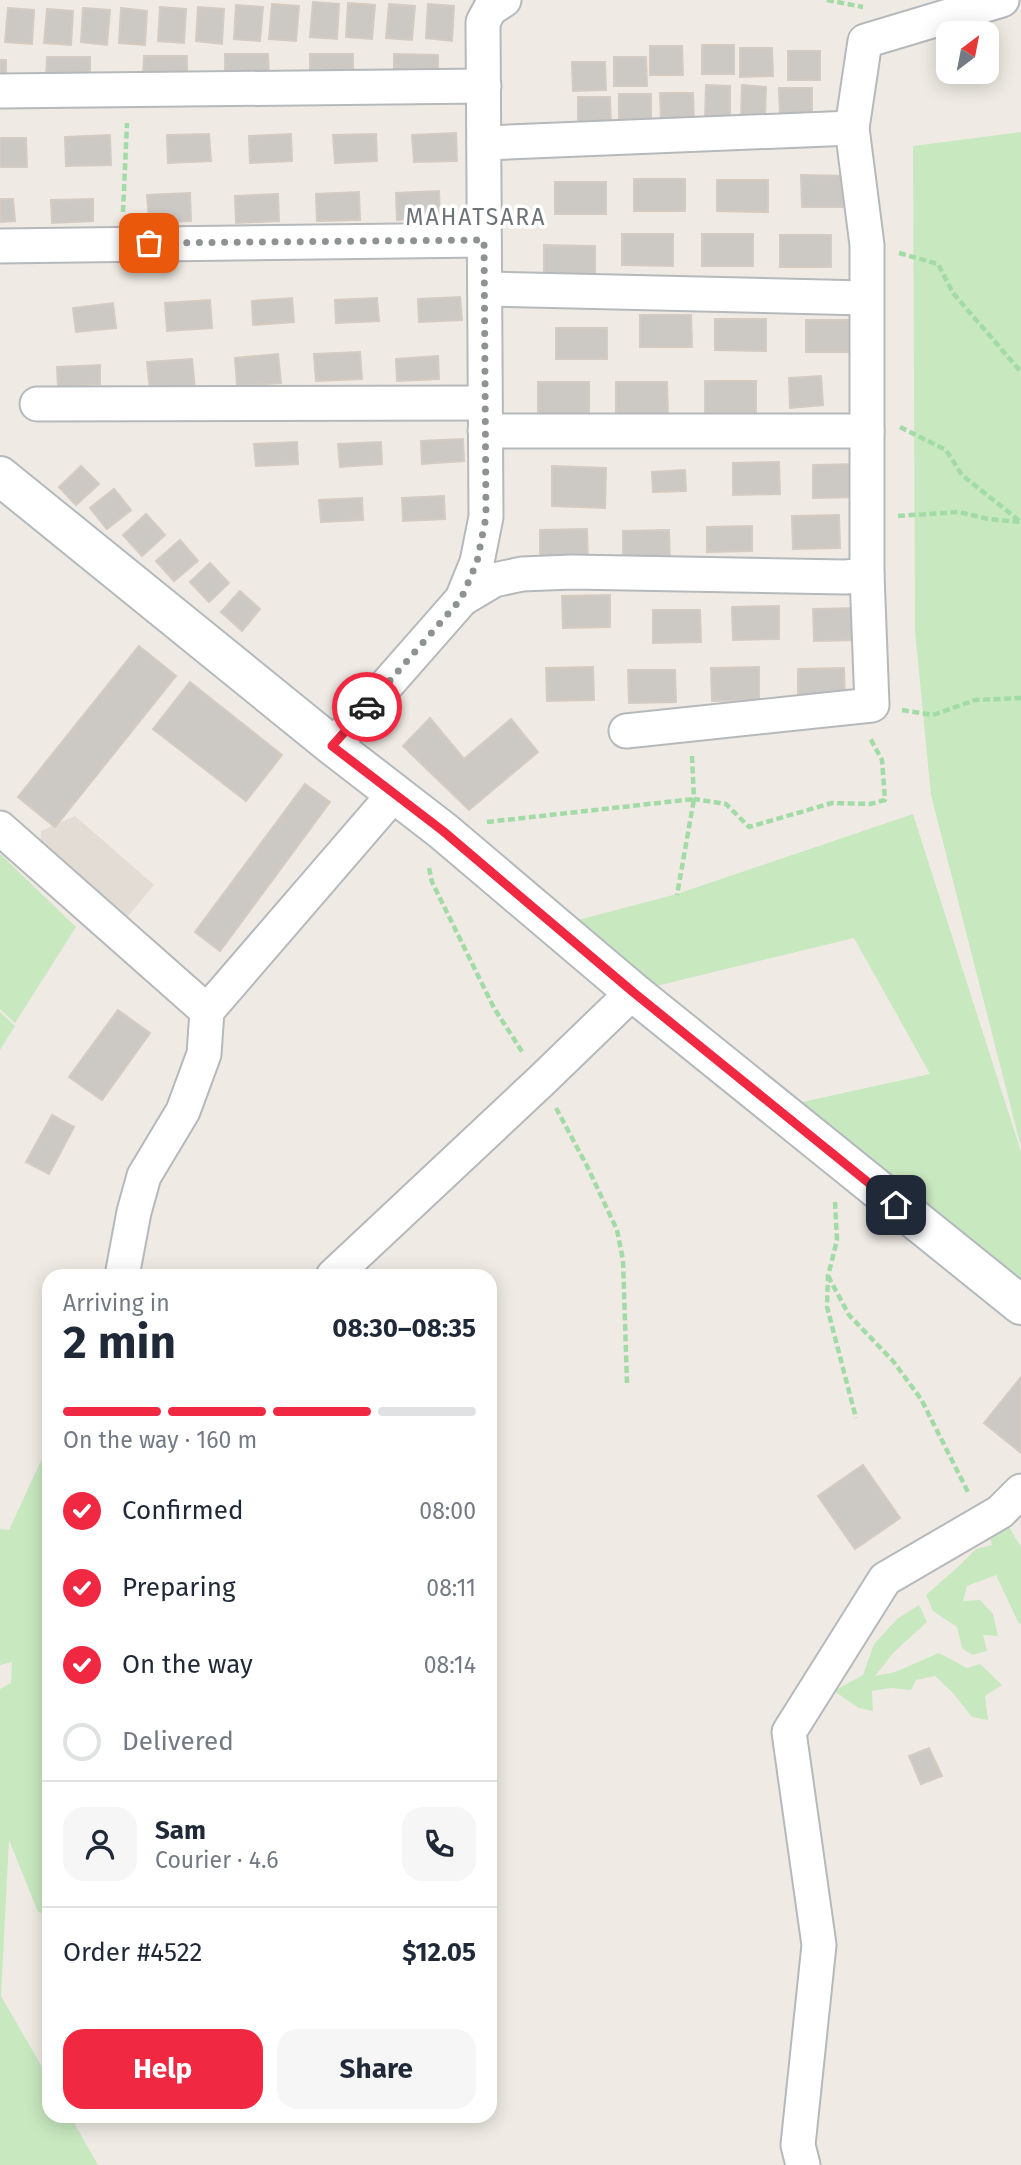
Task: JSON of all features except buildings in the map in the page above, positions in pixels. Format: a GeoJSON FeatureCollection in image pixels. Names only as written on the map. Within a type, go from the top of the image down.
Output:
{"type":"FeatureCollection","features":[{"type":"Feature","properties":{"kind":"street"},"geometry":{"type":"LineString","coordinates":[[332,746],[461,599],[477,562],[486,517],[483,22],[490,9],[504,0]]}},
{"type":"Feature","properties":{"kind":"street"},"geometry":{"type":"LineString","coordinates":[[626,731],[872,705],[867,575],[867,245],[852,128],[865,41],[1002,0]]}},
{"type":"Feature","properties":{"kind":"street"},"geometry":{"type":"LineString","coordinates":[[0,91],[484,86]]}},
{"type":"Feature","properties":{"kind":"street"},"geometry":{"type":"LineString","coordinates":[[484,143],[852,128]]}},
{"type":"Feature","properties":{"kind":"street"},"geometry":{"type":"LineString","coordinates":[[0,246],[484,240]]}},
{"type":"Feature","properties":{"kind":"street"},"geometry":{"type":"LineString","coordinates":[[485,289],[866,298]]}},
{"type":"Feature","properties":{"kind":"street"},"geometry":{"type":"LineString","coordinates":[[37,404],[485,416],[867,421]]}},
{"type":"Feature","properties":{"kind":"street"},"geometry":{"type":"LineString","coordinates":[[0,476],[332,746],[443,831],[633,992],[1021,1305]]}},
{"type":"Feature","properties":{"kind":"street"},"geometry":{"type":"LineString","coordinates":[[461,599],[494,580],[522,574],[572,572],[845,577],[867,575]]}},
{"type":"Feature","properties":{"kind":"street"},"geometry":{"type":"LineString","coordinates":[[123,1269],[134,1212],[145,1176],[183,1111],[204,1054],[207,1012],[395,793]]}},
{"type":"Feature","properties":{"kind":"street"},"geometry":{"type":"LineString","coordinates":[[0,828],[207,1012]]}},
{"type":"Feature","properties":{"kind":"street"},"geometry":{"type":"LineString","coordinates":[[340,1269],[633,992]]}},
{"type":"Feature","properties":{"kind":"street"},"geometry":{"type":"LineString","coordinates":[[803,2165],[798,2146],[819,1945],[789,1732],[885,1579],[1000,1512],[1021,1491]]}},
{"type":"Feature","properties":{"kind":"path"},"geometry":{"type":"LineString","coordinates":[[827,0],[874,9]]}},
{"type":"Feature","properties":{"kind":"path"},"geometry":{"type":"LineString","coordinates":[[121,243],[129,90]]}},
{"type":"Feature","properties":{"kind":"path"},"geometry":{"type":"LineString","coordinates":[[867,245],[938,264],[953,293],[1021,372]]}},
{"type":"Feature","properties":{"kind":"path"},"geometry":{"type":"LineString","coordinates":[[867,421],[946,450],[962,475],[1021,522]]}},
{"type":"Feature","properties":{"kind":"path"},"geometry":{"type":"LineString","coordinates":[[867,516],[959,512],[988,519],[1021,522]]}},
{"type":"Feature","properties":{"kind":"path"},"geometry":{"type":"LineString","coordinates":[[443,831],[463,824],[694,799],[726,804],[749,827],[832,803],[870,804],[885,800],[882,760],[870,740],[872,705],[933,715],[975,700],[1021,698]]}},
{"type":"Feature","properties":{"kind":"path"},"geometry":{"type":"LineString","coordinates":[[677,894],[694,799],[694,768],[688,724]]}},
{"type":"Feature","properties":{"kind":"path"},"geometry":{"type":"LineString","coordinates":[[833,1155],[837,1240],[828,1276],[827,1307],[856,1418]]}},
{"type":"Feature","properties":{"kind":"path"},"geometry":{"type":"LineString","coordinates":[[828,1276],[849,1315],[893,1361],[921,1399],[972,1500],[986,1518]]}},
{"type":"Feature","properties":{"kind":"shaded area"},"geometry":{"type":"Polygon","coordinates":[[[75,816],[154,885],[123,922],[41,850],[41,831],[75,816]]]}},
{"type":"Feature","properties":{"kind":"green space"},"geometry":{"type":"Polygon","coordinates":[[[1021,132],[1021,1147],[931,795],[915,631],[913,146],[1021,132]]]}},
{"type":"Feature","properties":{"kind":"green space"},"geometry":{"type":"Polygon","coordinates":[[[913,814],[1021,1152],[1021,1287],[793,1104],[930,1074],[854,938],[648,988],[574,921],[677,894],[913,814]]]}},
{"type":"Feature","properties":{"kind":"green space"},"geometry":{"type":"Polygon","coordinates":[[[0,854],[76,927],[15,1023],[0,1009],[0,854]]]}},
{"type":"Feature","properties":{"kind":"green space"},"geometry":{"type":"Polygon","coordinates":[[[0,1012],[15,1026],[0,1050],[0,1012]]]}},
{"type":"Feature","properties":{"kind":"green space"},"geometry":{"type":"Polygon","coordinates":[[[42,1459],[42,1913],[38,1912],[9,1840],[1,1996],[42,2067],[42,2123],[74,2123],[98,2165],[0,2165],[0,1689],[11,1683],[12,1662],[0,1665],[0,1529],[9,1530],[42,1459]]]}},
{"type":"Feature","properties":{"kind":"green space"},"geometry":{"type":"Polygon","coordinates":[[[1000,1512],[1021,1547],[1021,1623],[1019,1624],[996,1575],[967,1586],[963,1601],[980,1600],[993,1614],[998,1636],[983,1635],[987,1651],[972,1655],[962,1648],[957,1627],[933,1611],[926,1595],[976,1549],[992,1545],[986,1518],[1000,1512]]]}},
{"type":"Feature","properties":{"kind":"green space"},"geometry":{"type":"Polygon","coordinates":[[[919,1605],[927,1622],[894,1652],[875,1676],[895,1672],[939,1653],[967,1668],[980,1664],[1002,1685],[985,1696],[988,1720],[972,1717],[935,1676],[916,1680],[911,1690],[891,1688],[872,1691],[873,1711],[859,1708],[834,1691],[863,1675],[874,1644],[897,1619],[919,1605]]]}},
{"type":"Feature","properties":{"kind":"way so far"},"geometry":{"type":"LineString","coordinates":[[149,243],[484,240],[486,517],[477,562],[461,599],[367,707]]}},
{"type":"Feature","properties":{"kind":"district","name":"MAHATSARA"},"geometry":{"type":"Point","coordinates":[476,217]}},
{"type":"Feature","properties":{"kind":"route"},"geometry":{"type":"LineString","coordinates":[[367,707],[332,746],[443,831],[633,992],[896,1205]]}}]}
